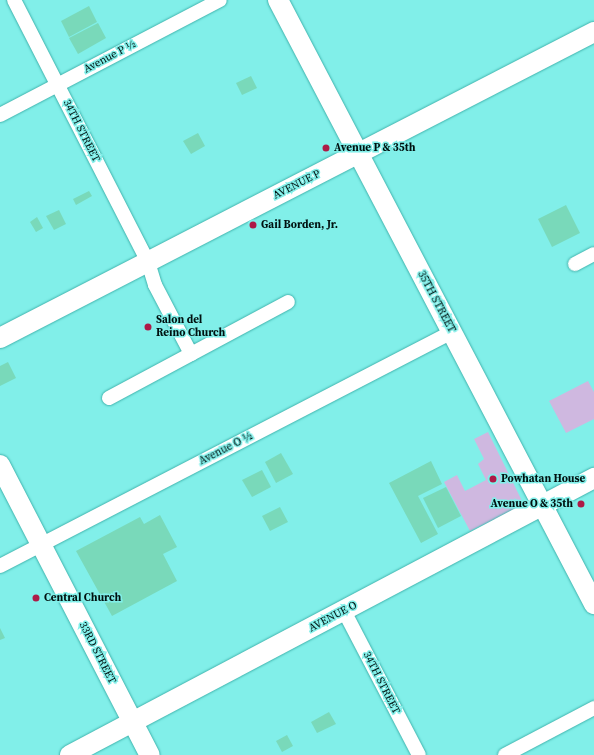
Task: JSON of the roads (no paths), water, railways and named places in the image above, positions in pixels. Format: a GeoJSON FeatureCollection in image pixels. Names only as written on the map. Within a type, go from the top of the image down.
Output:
{"type":"FeatureCollection","features":[{"type":"Feature","properties":{"kind":"main road","name":"35TH STREET"},"geometry":{"type":"LineString","coordinates":[[278,0],[594,604]]}},
{"type":"Feature","properties":{"kind":"main road","name":"AVENUE P"},"geometry":{"type":"LineString","coordinates":[[0,338],[594,32]]}},
{"type":"Feature","properties":{"kind":"main road","name":"33RD STREET"},"geometry":{"type":"LineString","coordinates":[[0,465],[150,755]]}},
{"type":"Feature","properties":{"kind":"main road","name":"AVENUE O"},"geometry":{"type":"LineString","coordinates":[[70,755],[594,478]]}},
{"type":"Feature","properties":{"kind":"street","name":"34TH STREET"},"geometry":{"type":"LineString","coordinates":[[14,0],[148,262],[155,285],[191,354]]}},
{"type":"Feature","properties":{"kind":"street","name":"Avenue P ½"},"geometry":{"type":"LineString","coordinates":[[0,115],[220,0]]}},
{"type":"Feature","properties":{"kind":"street"},"geometry":{"type":"LineString","coordinates":[[575,264],[594,254]]}},
{"type":"Feature","properties":{"kind":"street"},"geometry":{"type":"LineString","coordinates":[[109,398],[288,302]]}},
{"type":"Feature","properties":{"kind":"street","name":"Avenue O ½"},"geometry":{"type":"LineString","coordinates":[[0,566],[452,332]]}},
{"type":"Feature","properties":{"kind":"street","name":"34TH STREET"},"geometry":{"type":"LineString","coordinates":[[344,611],[419,755]]}},
{"type":"Feature","properties":{"kind":"street"},"geometry":{"type":"LineString","coordinates":[[505,755],[594,708]]}},
{"type":"Feature","properties":{"kind":"place","name":"Avenue P & 35th"},"geometry":{"type":"Point","coordinates":[326,148]}},
{"type":"Feature","properties":{"kind":"place","name":"Gail Borden, Jr."},"geometry":{"type":"Point","coordinates":[253,225]}},
{"type":"Feature","properties":{"kind":"place","name":"Salon del Reino Church"},"geometry":{"type":"Point","coordinates":[148,327]}},
{"type":"Feature","properties":{"kind":"place","name":"Powhatan House"},"geometry":{"type":"Point","coordinates":[493,479]}},
{"type":"Feature","properties":{"kind":"place","name":"Avenue O & 35th"},"geometry":{"type":"Point","coordinates":[581,504]}},
{"type":"Feature","properties":{"kind":"place","name":"Central Church"},"geometry":{"type":"Point","coordinates":[36,598]}}]}
